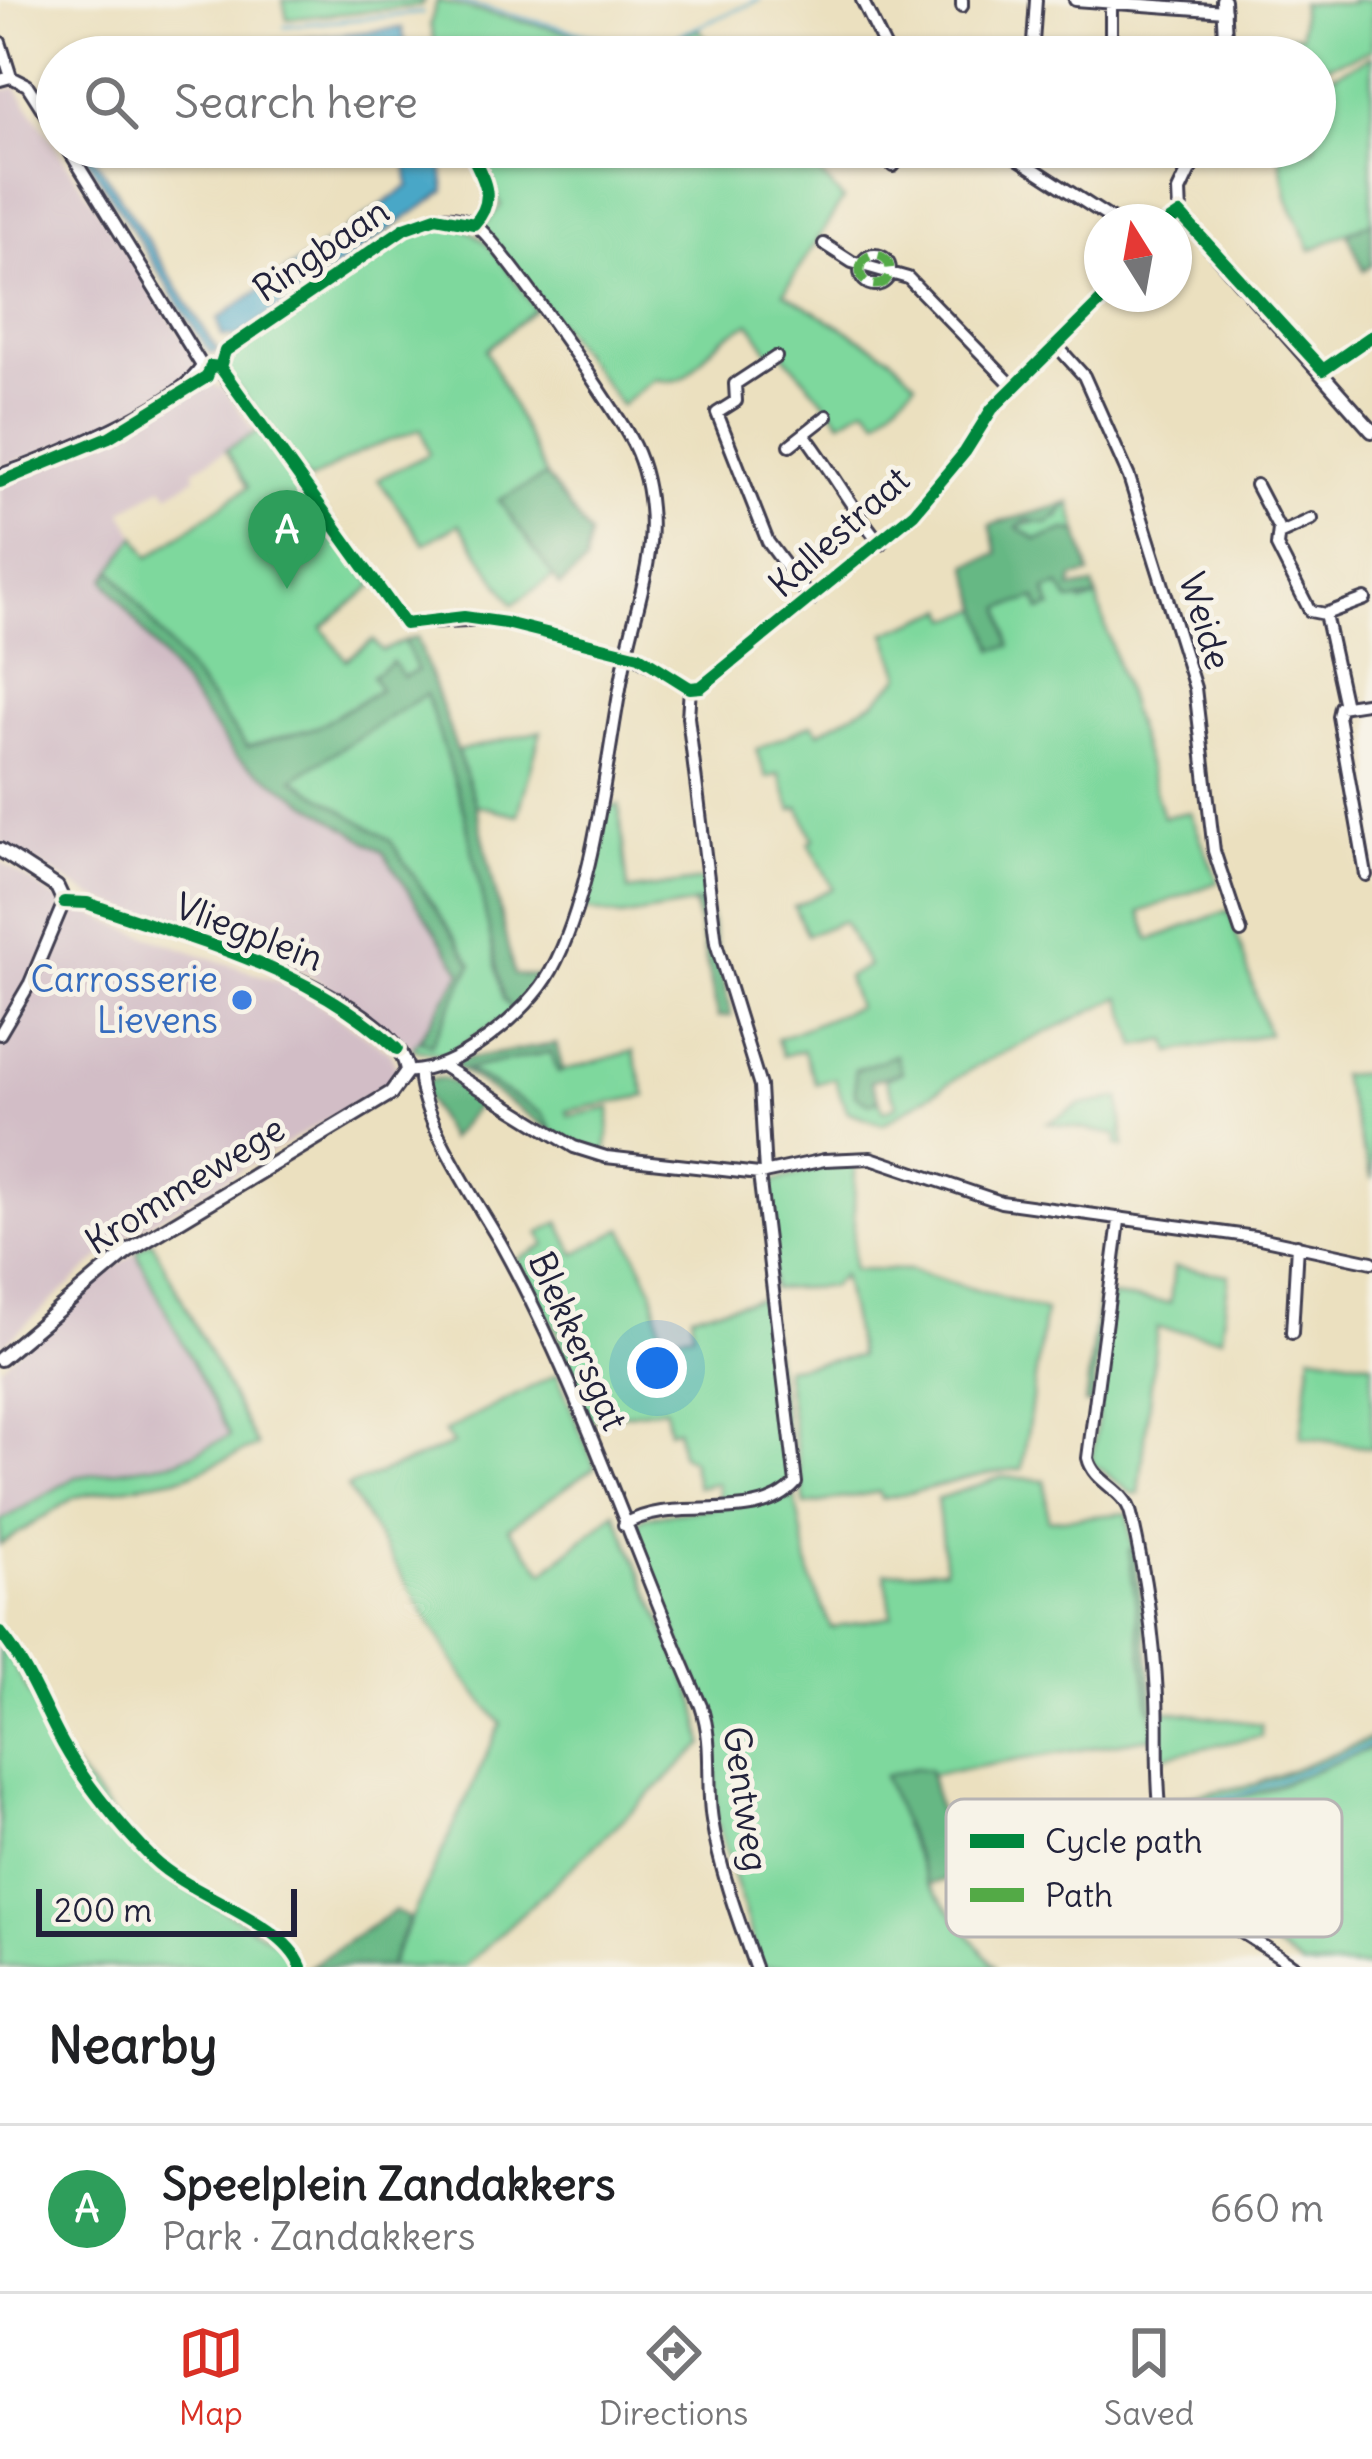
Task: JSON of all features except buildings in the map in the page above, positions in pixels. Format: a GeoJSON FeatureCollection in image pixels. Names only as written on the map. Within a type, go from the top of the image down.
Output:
{"type":"FeatureCollection","features":[{"type":"Feature","properties":{"kind":"street"},"geometry":{"type":"LineString","coordinates":[[862,0],[880,36]]}},
{"type":"Feature","properties":{"kind":"street"},"geometry":{"type":"LineString","coordinates":[[1033,36],[1036,0]]}},
{"type":"Feature","properties":{"kind":"street"},"geometry":{"type":"LineString","coordinates":[[1075,0],[1224,6],[1225,36]]}},
{"type":"Feature","properties":{"kind":"street"},"geometry":{"type":"LineString","coordinates":[[1109,36],[1110,1]]}},
{"type":"Feature","properties":{"kind":"street"},"geometry":{"type":"LineString","coordinates":[[0,43],[5,79],[27,85],[36,99]]}},
{"type":"Feature","properties":{"kind":"street"},"geometry":{"type":"LineString","coordinates":[[0,476],[120,423],[189,381],[202,366],[80,168]]}},
{"type":"Feature","properties":{"kind":"street"},"geometry":{"type":"LineString","coordinates":[[1032,168],[1088,204]]}},
{"type":"Feature","properties":{"kind":"street"},"geometry":{"type":"LineString","coordinates":[[1177,204],[1190,168]]}},
{"type":"Feature","properties":{"kind":"street","name":"Ringbaan"},"geometry":{"type":"LineString","coordinates":[[414,1072],[441,1064],[500,1028],[531,1001],[564,945],[649,554],[644,472],[630,437],[595,385],[474,224],[436,217],[404,228],[225,351],[220,367],[405,624],[488,620],[627,652]]}},
{"type":"Feature","properties":{"kind":"street"},"geometry":{"type":"LineString","coordinates":[[1192,236],[1323,370],[1372,431]]}},
{"type":"Feature","properties":{"kind":"street"},"geometry":{"type":"LineString","coordinates":[[824,244],[860,265],[908,278],[1014,386]]}},
{"type":"Feature","properties":{"kind":"street","name":"Kallestraat"},"geometry":{"type":"LineString","coordinates":[[690,688],[701,687],[881,544],[914,513],[1014,386],[1091,312]]}},
{"type":"Feature","properties":{"kind":"street"},"geometry":{"type":"LineString","coordinates":[[1323,370],[1372,336]]}},
{"type":"Feature","properties":{"kind":"street","name":"Weide"},"geometry":{"type":"LineString","coordinates":[[1058,346],[1084,376],[1130,478],[1195,688],[1214,850],[1241,932]]}},
{"type":"Feature","properties":{"kind":"street"},"geometry":{"type":"LineString","coordinates":[[776,357],[735,384],[736,401],[717,412],[768,542],[811,600]]}},
{"type":"Feature","properties":{"kind":"street"},"geometry":{"type":"LineString","coordinates":[[790,445],[827,416]]}},
{"type":"Feature","properties":{"kind":"street"},"geometry":{"type":"LineString","coordinates":[[804,434],[831,470],[841,496],[881,544]]}},
{"type":"Feature","properties":{"kind":"street"},"geometry":{"type":"LineString","coordinates":[[1256,484],[1279,534],[1277,546],[1310,611],[1324,614],[1365,599]]}},
{"type":"Feature","properties":{"kind":"street"},"geometry":{"type":"LineString","coordinates":[[1279,534],[1312,519]]}},
{"type":"Feature","properties":{"kind":"street"},"geometry":{"type":"LineString","coordinates":[[1324,614],[1345,706]]}},
{"type":"Feature","properties":{"kind":"street"},"geometry":{"type":"LineString","coordinates":[[624,1525],[656,1510],[760,1503],[796,1483],[762,1173],[760,1085],[716,943],[698,821],[688,717],[690,688],[627,652]]}},
{"type":"Feature","properties":{"kind":"street"},"geometry":{"type":"LineString","coordinates":[[1366,875],[1367,857],[1338,716],[1345,706],[1372,702]]}},
{"type":"Feature","properties":{"kind":"street","name":"Vliegplein"},"geometry":{"type":"LineString","coordinates":[[0,850],[57,886],[64,902],[87,903],[305,981],[389,1041],[414,1072]]}},
{"type":"Feature","properties":{"kind":"street"},"geometry":{"type":"LineString","coordinates":[[0,1034],[30,983],[64,902]]}},
{"type":"Feature","properties":{"kind":"street"},"geometry":{"type":"LineString","coordinates":[[441,1064],[590,1153],[762,1173],[824,1160],[871,1158],[1001,1202],[1297,1244],[1372,1262]]}},
{"type":"Feature","properties":{"kind":"street","name":"Krommewege"},"geometry":{"type":"LineString","coordinates":[[0,1359],[127,1252],[391,1093],[414,1072]]}},
{"type":"Feature","properties":{"kind":"street","name":"Blekkersgat"},"geometry":{"type":"LineString","coordinates":[[414,1072],[552,1339],[672,1641]]}},
{"type":"Feature","properties":{"kind":"street"},"geometry":{"type":"LineString","coordinates":[[1119,1221],[1088,1459],[1094,1474],[1125,1498],[1131,1513],[1148,1604],[1162,1799]]}},
{"type":"Feature","properties":{"kind":"street"},"geometry":{"type":"LineString","coordinates":[[1292,1333],[1297,1244]]}},
{"type":"Feature","properties":{"kind":"street"},"geometry":{"type":"LineString","coordinates":[[0,1632],[20,1658],[68,1754],[145,1849],[175,1877],[286,1945],[301,1967]]}},
{"type":"Feature","properties":{"kind":"street","name":"Gentweg"},"geometry":{"type":"LineString","coordinates":[[672,1641],[705,1718],[712,1820],[724,1877],[755,1967]]}},
{"type":"Feature","properties":{"kind":"street"},"geometry":{"type":"LineString","coordinates":[[1255,1937],[1295,1967]]}},
{"type":"Feature","properties":{"kind":"shaded area"},"geometry":{"type":"Polygon","coordinates":[[[16,87],[36,117],[36,168],[70,168],[197,359],[195,372],[106,427],[0,468],[0,91],[16,87]]]}},
{"type":"Feature","properties":{"kind":"shaded area"},"geometry":{"type":"Polygon","coordinates":[[[204,381],[224,389],[256,433],[193,470],[196,477],[169,494],[163,486],[122,511],[136,536],[105,580],[327,811],[383,852],[462,973],[413,1048],[305,972],[95,898],[0,842],[0,483],[109,438],[204,381]]]}},
{"type":"Feature","properties":{"kind":"shaded area"},"geometry":{"type":"Polygon","coordinates":[[[0,861],[56,898],[127,929],[295,987],[390,1052],[398,1070],[395,1080],[116,1243],[0,1348],[0,861]]]}},
{"type":"Feature","properties":{"kind":"shaded area"},"geometry":{"type":"Polygon","coordinates":[[[152,1241],[257,1446],[186,1476],[75,1497],[0,1545],[0,1367],[95,1281],[152,1241]]]}},
{"type":"Feature","properties":{"kind":"green space"},"geometry":{"type":"Polygon","coordinates":[[[283,0],[425,0],[420,6],[287,19],[283,0]]]}},
{"type":"Feature","properties":{"kind":"green space"},"geometry":{"type":"Polygon","coordinates":[[[1351,0],[1372,0],[1372,50],[1336,63],[1336,36],[1268,36],[1301,35],[1301,3],[1352,4],[1351,0]]]}},
{"type":"Feature","properties":{"kind":"green space"},"geometry":{"type":"Polygon","coordinates":[[[437,1],[583,36],[433,36],[430,24],[437,1]]]}},
{"type":"Feature","properties":{"kind":"green space"},"geometry":{"type":"Polygon","coordinates":[[[1372,56],[1372,221],[1311,250],[1288,200],[1282,168],[1336,168],[1336,74],[1372,56]]]}},
{"type":"Feature","properties":{"kind":"green space"},"geometry":{"type":"Polygon","coordinates":[[[485,168],[815,168],[843,199],[784,293],[891,357],[916,382],[878,419],[866,406],[841,421],[780,350],[771,355],[750,323],[720,341],[684,377],[655,379],[621,405],[483,227],[501,205],[485,168]]]}},
{"type":"Feature","properties":{"kind":"green space"},"geometry":{"type":"Polygon","coordinates":[[[1372,221],[1372,265],[1364,271],[1348,234],[1372,221]]]}},
{"type":"Feature","properties":{"kind":"green space"},"geometry":{"type":"Polygon","coordinates":[[[435,222],[453,224],[482,239],[535,309],[486,350],[546,476],[499,501],[554,576],[513,604],[459,524],[424,544],[378,479],[429,454],[421,429],[362,451],[309,481],[224,370],[223,361],[407,233],[435,222]]]}},
{"type":"Feature","properties":{"kind":"green space"},"geometry":{"type":"Polygon","coordinates":[[[263,428],[374,585],[322,628],[346,660],[373,640],[382,651],[404,641],[417,671],[403,677],[392,662],[381,689],[317,727],[247,747],[112,570],[136,536],[149,557],[248,487],[226,450],[263,428]]]}},
{"type":"Feature","properties":{"kind":"green space"},"geometry":{"type":"Polygon","coordinates":[[[546,476],[589,535],[585,564],[560,586],[499,500],[546,476]]]}},
{"type":"Feature","properties":{"kind":"green space"},"geometry":{"type":"Polygon","coordinates":[[[1070,503],[1078,532],[1066,530],[1036,540],[1017,526],[1058,518],[1070,503]]]}},
{"type":"Feature","properties":{"kind":"green space"},"geometry":{"type":"Polygon","coordinates":[[[1070,503],[1048,524],[1027,520],[1017,527],[1036,540],[1066,530],[1078,532],[1090,574],[1073,578],[1071,589],[1093,585],[1097,598],[1069,601],[1060,586],[1045,590],[1051,607],[1040,611],[1036,598],[1002,608],[1010,646],[994,650],[968,565],[998,554],[990,525],[1070,503]]]}},
{"type":"Feature","properties":{"kind":"green space"},"geometry":{"type":"Polygon","coordinates":[[[112,570],[247,747],[317,727],[380,690],[372,676],[393,662],[403,677],[417,671],[404,641],[417,637],[476,805],[514,975],[544,976],[514,1012],[503,998],[464,811],[426,694],[293,779],[390,840],[472,964],[431,1045],[419,1039],[462,972],[383,852],[236,757],[105,580],[112,570]]]}},
{"type":"Feature","properties":{"kind":"green space"},"geometry":{"type":"Polygon","coordinates":[[[1061,586],[1082,603],[1097,598],[1163,817],[1190,812],[1218,882],[1140,912],[1150,940],[1229,910],[1268,1034],[1171,1052],[1168,1040],[1137,1046],[1121,997],[978,1065],[883,1124],[846,1111],[835,1078],[816,1084],[803,1050],[783,1056],[777,1039],[857,1007],[847,977],[868,966],[843,921],[807,935],[794,907],[833,888],[809,843],[814,840],[799,807],[792,810],[779,774],[767,778],[756,750],[812,724],[819,732],[875,701],[901,676],[886,633],[947,609],[951,619],[982,609],[994,647],[1001,608],[1036,597],[1051,606],[1044,590],[1061,586]],[[855,1070],[870,1103],[879,1100],[884,1111],[897,1105],[885,1079],[902,1072],[855,1070]]]}},
{"type":"Feature","properties":{"kind":"green space"},"geometry":{"type":"Polygon","coordinates":[[[426,693],[464,811],[503,998],[514,1012],[444,1056],[413,1048],[419,1039],[431,1045],[472,964],[390,840],[292,779],[426,693]]]}},
{"type":"Feature","properties":{"kind":"green space"},"geometry":{"type":"Polygon","coordinates":[[[541,731],[518,815],[476,805],[457,751],[541,731]]]}},
{"type":"Feature","properties":{"kind":"green space"},"geometry":{"type":"Polygon","coordinates":[[[619,805],[628,891],[703,880],[707,902],[621,917],[582,909],[605,809],[619,805]]]}},
{"type":"Feature","properties":{"kind":"green space"},"geometry":{"type":"Polygon","coordinates":[[[707,902],[731,1016],[718,1017],[694,903],[707,902]]]}},
{"type":"Feature","properties":{"kind":"green space"},"geometry":{"type":"Polygon","coordinates":[[[556,1044],[563,1071],[558,1073],[551,1052],[466,1069],[543,1114],[553,1132],[455,1066],[458,1060],[556,1044]]]}},
{"type":"Feature","properties":{"kind":"green space"},"geometry":{"type":"Polygon","coordinates":[[[633,1051],[646,1096],[567,1111],[569,1116],[611,1108],[606,1154],[553,1132],[543,1114],[465,1068],[552,1052],[558,1072],[633,1051]]]}},
{"type":"Feature","properties":{"kind":"green space"},"geometry":{"type":"Polygon","coordinates":[[[896,1055],[902,1072],[871,1081],[879,1100],[870,1103],[855,1095],[855,1070],[896,1055]]]}},
{"type":"Feature","properties":{"kind":"green space"},"geometry":{"type":"Polygon","coordinates":[[[1372,1073],[1372,1180],[1340,1075],[1372,1073]]]}},
{"type":"Feature","properties":{"kind":"green space"},"geometry":{"type":"Polygon","coordinates":[[[443,1078],[483,1098],[449,1140],[422,1089],[428,1080],[443,1078]]]}},
{"type":"Feature","properties":{"kind":"green space"},"geometry":{"type":"Polygon","coordinates":[[[1120,1098],[1124,1147],[1117,1146],[1117,1135],[1048,1123],[1080,1105],[1120,1098]]]}},
{"type":"Feature","properties":{"kind":"green space"},"geometry":{"type":"Polygon","coordinates":[[[855,1164],[853,1269],[910,1270],[1045,1311],[1022,1469],[881,1499],[879,1492],[805,1505],[784,1368],[859,1356],[842,1275],[831,1287],[773,1289],[765,1184],[825,1166],[855,1164]]]}},
{"type":"Feature","properties":{"kind":"green space"},"geometry":{"type":"Polygon","coordinates":[[[559,1222],[575,1254],[623,1228],[653,1289],[662,1338],[693,1333],[691,1314],[764,1298],[793,1466],[793,1479],[783,1490],[758,1500],[720,1504],[717,1483],[697,1487],[691,1460],[681,1455],[677,1429],[669,1430],[665,1408],[588,1420],[557,1331],[515,1261],[546,1245],[540,1233],[559,1222]]]}},
{"type":"Feature","properties":{"kind":"green space"},"geometry":{"type":"Polygon","coordinates":[[[152,1241],[257,1446],[186,1476],[75,1497],[0,1545],[0,1521],[76,1477],[177,1461],[230,1436],[139,1258],[137,1250],[152,1241]]]}},
{"type":"Feature","properties":{"kind":"green space"},"geometry":{"type":"Polygon","coordinates":[[[1106,1241],[1111,1243],[1092,1404],[1085,1404],[1106,1241]]]}},
{"type":"Feature","properties":{"kind":"green space"},"geometry":{"type":"Polygon","coordinates":[[[1174,1267],[1229,1275],[1221,1337],[1157,1328],[1139,1494],[1131,1493],[1092,1463],[1111,1296],[1170,1303],[1174,1267]]]}},
{"type":"Feature","properties":{"kind":"green space"},"geometry":{"type":"Polygon","coordinates":[[[1311,1353],[1372,1363],[1372,1448],[1301,1437],[1311,1353]]]}},
{"type":"Feature","properties":{"kind":"green space"},"geometry":{"type":"Polygon","coordinates":[[[557,1374],[595,1467],[508,1528],[544,1572],[615,1512],[696,1703],[704,1744],[464,1967],[389,1967],[501,1724],[464,1678],[347,1487],[453,1444],[444,1432],[557,1374]]]}},
{"type":"Feature","properties":{"kind":"green space"},"geometry":{"type":"Polygon","coordinates":[[[1002,1477],[1045,1480],[1048,1520],[1128,1513],[1155,1737],[930,1775],[928,1770],[902,1825],[928,1884],[946,1906],[946,1937],[971,1937],[995,1967],[761,1967],[716,1818],[715,1743],[706,1704],[632,1527],[644,1517],[795,1497],[811,1579],[831,1628],[892,1616],[885,1573],[945,1569],[937,1499],[1002,1477]]]}},
{"type":"Feature","properties":{"kind":"green space"},"geometry":{"type":"Polygon","coordinates":[[[1135,1549],[1155,1711],[1149,1708],[1129,1550],[1135,1549]]]}},
{"type":"Feature","properties":{"kind":"green space"},"geometry":{"type":"Polygon","coordinates":[[[0,1640],[62,1752],[136,1845],[167,1876],[277,1943],[297,1967],[0,1967],[0,1640]]]}},
{"type":"Feature","properties":{"kind":"green space"},"geometry":{"type":"Polygon","coordinates":[[[1161,1710],[1261,1724],[1261,1736],[1160,1757],[1161,1710]]]}},
{"type":"Feature","properties":{"kind":"green space"},"geometry":{"type":"Polygon","coordinates":[[[1372,1738],[1372,1747],[1362,1752],[1261,1792],[1229,1799],[1170,1799],[1256,1784],[1372,1738]]]}},
{"type":"Feature","properties":{"kind":"green space"},"geometry":{"type":"Polygon","coordinates":[[[1372,1747],[1372,1967],[1302,1967],[1260,1937],[1342,1937],[1342,1799],[1229,1799],[1261,1792],[1372,1747]]]}},
{"type":"Feature","properties":{"kind":"green space"},"geometry":{"type":"Polygon","coordinates":[[[915,1768],[929,1770],[946,1837],[946,1880],[928,1885],[884,1776],[915,1768]]]}},
{"type":"Feature","properties":{"kind":"green space"},"geometry":{"type":"Polygon","coordinates":[[[394,1911],[409,1918],[389,1967],[309,1967],[394,1911]]]}},
{"type":"Feature","properties":{"kind":"water"},"geometry":{"type":"Polygon","coordinates":[[[402,28],[404,36],[328,36],[402,28]]]}},
{"type":"Feature","properties":{"kind":"water"},"geometry":{"type":"Polygon","coordinates":[[[93,168],[101,168],[218,351],[212,354],[93,168]]]}},
{"type":"Feature","properties":{"kind":"water"},"geometry":{"type":"Polygon","coordinates":[[[407,168],[442,168],[445,191],[237,337],[222,336],[218,319],[409,186],[407,168]]]}},
{"type":"Feature","properties":{"kind":"waterway"},"geometry":{"type":"LineString","coordinates":[[452,0],[595,36]]}},
{"type":"Feature","properties":{"kind":"waterway"},"geometry":{"type":"LineString","coordinates":[[677,36],[759,0]]}},
{"type":"Feature","properties":{"kind":"waterway"},"geometry":{"type":"LineString","coordinates":[[284,26],[422,13]]}},
{"type":"Feature","properties":{"kind":"waterway"},"geometry":{"type":"LineString","coordinates":[[1216,1799],[1245,1793],[1372,1744]]}},
{"type":"Feature","properties":{"kind":"marked path"},"geometry":{"type":"LineString","coordinates":[[875,255],[890,270],[875,285],[860,270],[875,255]]}},
{"type":"Feature","properties":{"kind":"cycle path"},"geometry":{"type":"LineString","coordinates":[[220,367],[225,351],[405,228],[436,217],[474,224],[487,196],[478,168]]}},
{"type":"Feature","properties":{"kind":"cycle path"},"geometry":{"type":"LineString","coordinates":[[1192,227],[1323,370],[1372,336]]}},
{"type":"Feature","properties":{"kind":"cycle path"},"geometry":{"type":"LineString","coordinates":[[220,367],[405,624],[464,617],[506,623],[639,656],[690,688],[701,687],[914,513],[965,452],[992,409],[1090,312]]}},
{"type":"Feature","properties":{"kind":"cycle path"},"geometry":{"type":"LineString","coordinates":[[0,482],[109,437],[207,377],[211,366],[220,367]]}},
{"type":"Feature","properties":{"kind":"cycle path"},"geometry":{"type":"LineString","coordinates":[[64,902],[87,903],[289,977],[327,997],[397,1049]]}},
{"type":"Feature","properties":{"kind":"cycle path"},"geometry":{"type":"LineString","coordinates":[[0,1632],[27,1672],[72,1759],[129,1834],[170,1873],[276,1936],[301,1967]]}},
{"type":"Feature","properties":{"kind":"place","name":"Speelplein Zandakkers"},"geometry":{"type":"Point","coordinates":[287,589]}},
{"type":"Feature","properties":{"kind":"place","name":"Carrosserie Lievens"},"geometry":{"type":"Point","coordinates":[242,1000]}}]}
